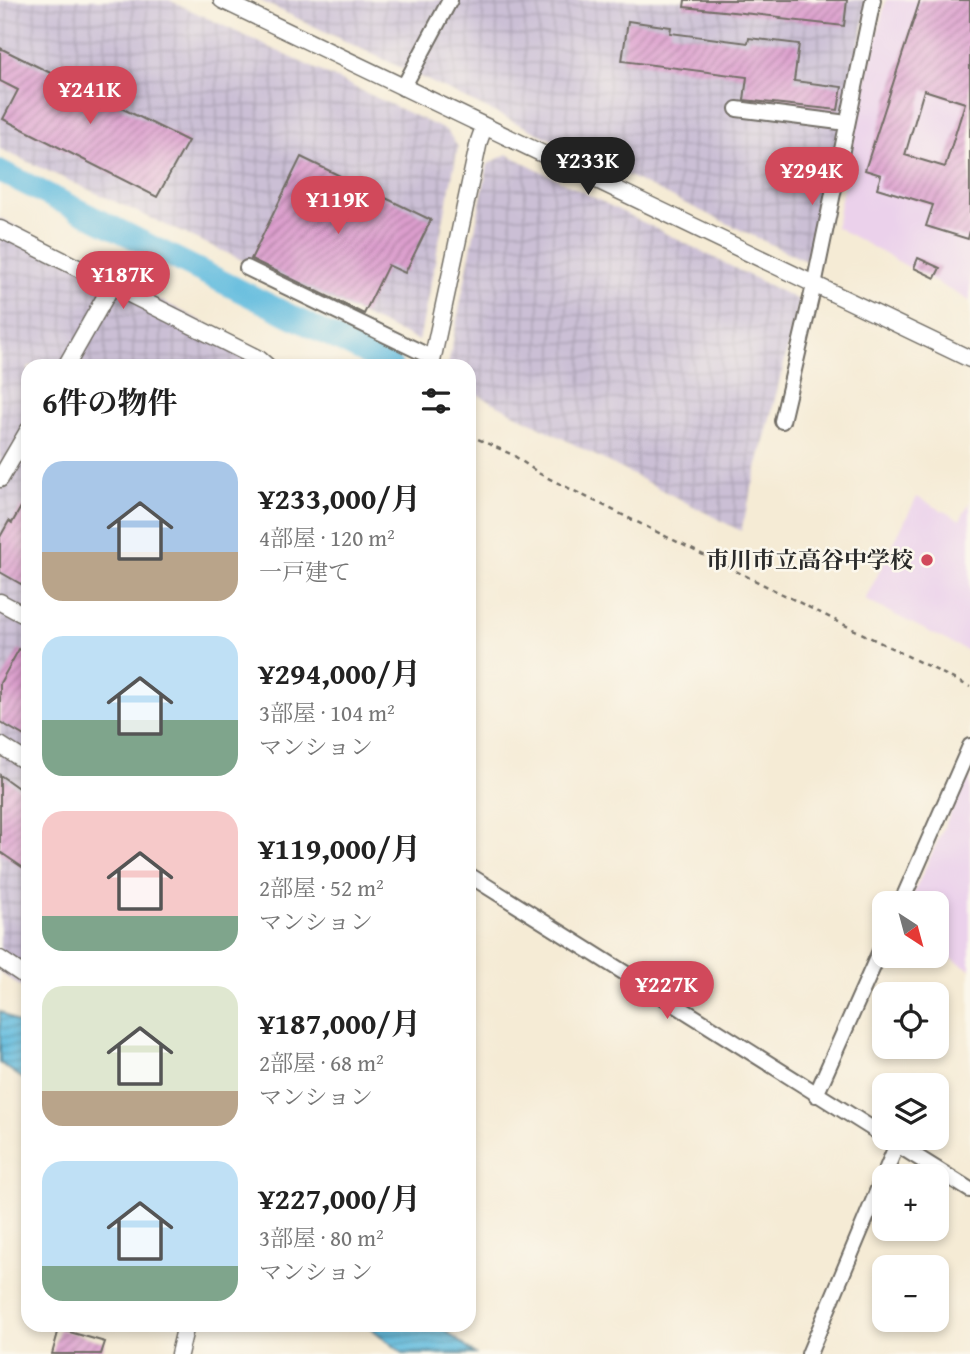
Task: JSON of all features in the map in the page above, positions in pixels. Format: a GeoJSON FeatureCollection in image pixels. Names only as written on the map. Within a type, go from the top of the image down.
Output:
{"type":"FeatureCollection","features":[{"type":"Feature","properties":{"kind":"street"},"geometry":{"type":"LineString","coordinates":[[222,0],[970,359]]}},
{"type":"Feature","properties":{"kind":"street"},"geometry":{"type":"LineString","coordinates":[[403,88],[450,0]]}},
{"type":"Feature","properties":{"kind":"street"},"geometry":{"type":"LineString","coordinates":[[782,421],[814,285],[873,0]]}},
{"type":"Feature","properties":{"kind":"street"},"geometry":{"type":"LineString","coordinates":[[737,109],[847,122]]}},
{"type":"Feature","properties":{"kind":"street"},"geometry":{"type":"LineString","coordinates":[[433,359],[484,127]]}},
{"type":"Feature","properties":{"kind":"street"},"geometry":{"type":"LineString","coordinates":[[0,229],[259,359]]}},
{"type":"Feature","properties":{"kind":"street"},"geometry":{"type":"LineString","coordinates":[[247,268],[426,359]]}},
{"type":"Feature","properties":{"kind":"street"},"geometry":{"type":"LineString","coordinates":[[69,359],[112,285]]}},
{"type":"Feature","properties":{"kind":"street"},"geometry":{"type":"LineString","coordinates":[[0,479],[21,443]]}},
{"type":"Feature","properties":{"kind":"street"},"geometry":{"type":"LineString","coordinates":[[0,602],[21,613]]}},
{"type":"Feature","properties":{"kind":"street"},"geometry":{"type":"LineString","coordinates":[[0,745],[21,758]]}},
{"type":"Feature","properties":{"kind":"street"},"geometry":{"type":"LineString","coordinates":[[906,891],[970,746]]}},
{"type":"Feature","properties":{"kind":"street"},"geometry":{"type":"LineString","coordinates":[[476,879],[872,1129]]}},
{"type":"Feature","properties":{"kind":"street"},"geometry":{"type":"LineString","coordinates":[[0,959],[21,973]]}},
{"type":"Feature","properties":{"kind":"street"},"geometry":{"type":"LineString","coordinates":[[816,1095],[872,968]]}},
{"type":"Feature","properties":{"kind":"street"},"geometry":{"type":"LineString","coordinates":[[809,1354],[885,1150]]}},
{"type":"Feature","properties":{"kind":"street"},"geometry":{"type":"LineString","coordinates":[[907,1150],[970,1189]]}},
{"type":"Feature","properties":{"kind":"street"},"geometry":{"type":"LineString","coordinates":[[179,1354],[184,1332]]}},
{"type":"Feature","properties":{"kind":"path"},"geometry":{"type":"LineString","coordinates":[[476,438],[513,455],[540,474],[970,687]]}},
{"type":"Feature","properties":{"kind":"shaded area"},"geometry":{"type":"Polygon","coordinates":[[[0,0],[169,0],[447,131],[458,147],[419,341],[0,149],[0,0]]]}},
{"type":"Feature","properties":{"kind":"shaded area"},"geometry":{"type":"Polygon","coordinates":[[[259,0],[869,0],[810,263],[259,0]]]}},
{"type":"Feature","properties":{"kind":"shaded area"},"geometry":{"type":"Polygon","coordinates":[[[886,0],[970,0],[970,301],[836,227],[854,128],[886,0]]]}},
{"type":"Feature","properties":{"kind":"shaded area"},"geometry":{"type":"Polygon","coordinates":[[[507,154],[800,301],[741,531],[476,394],[476,359],[449,359],[488,164],[507,154]]]}},
{"type":"Feature","properties":{"kind":"shaded area"},"geometry":{"type":"Polygon","coordinates":[[[0,218],[275,359],[21,359],[21,987],[0,972],[0,218]]]}},
{"type":"Feature","properties":{"kind":"shaded area","name":"市川市立高谷中学校"},"geometry":{"type":"Polygon","coordinates":[[[917,497],[960,520],[970,502],[970,652],[865,600],[917,497]]]}},
{"type":"Feature","properties":{"kind":"shaded area"},"geometry":{"type":"Polygon","coordinates":[[[970,771],[970,969],[949,957],[949,891],[915,891],[970,771]]]}},
{"type":"Feature","properties":{"kind":"water"},"geometry":{"type":"Polygon","coordinates":[[[0,1011],[21,1025],[21,1077],[0,1063],[0,1011]]]}},
{"type":"Feature","properties":{"kind":"water"},"geometry":{"type":"Polygon","coordinates":[[[376,1332],[447,1332],[475,1354],[404,1354],[376,1332]]]}},
{"type":"Feature","properties":{"kind":"building"},"geometry":{"type":"Polygon","coordinates":[[[685,0],[847,0],[844,26],[684,7],[685,0]]]}},
{"type":"Feature","properties":{"kind":"building"},"geometry":{"type":"Polygon","coordinates":[[[920,0],[970,0],[968,239],[926,226],[933,205],[877,188],[881,175],[865,170],[920,0]],[[924,90],[905,155],[945,167],[965,103],[924,90]]]}},
{"type":"Feature","properties":{"kind":"building"},"geometry":{"type":"Polygon","coordinates":[[[628,21],[671,27],[670,33],[748,43],[749,38],[799,44],[794,81],[842,87],[838,110],[744,100],[747,77],[622,61],[628,21]]]}},
{"type":"Feature","properties":{"kind":"building"},"geometry":{"type":"Polygon","coordinates":[[[0,48],[188,141],[157,197],[3,119],[18,90],[0,81],[0,48]]]}},
{"type":"Feature","properties":{"kind":"building"},"geometry":{"type":"Polygon","coordinates":[[[301,157],[431,220],[405,273],[388,265],[364,314],[251,259],[301,157]]]}},
{"type":"Feature","properties":{"kind":"building"},"geometry":{"type":"Polygon","coordinates":[[[918,258],[940,268],[935,278],[914,268],[918,258]]]}},
{"type":"Feature","properties":{"kind":"building"},"geometry":{"type":"Polygon","coordinates":[[[21,507],[21,584],[0,572],[0,537],[9,521],[12,523],[21,507]]]}},
{"type":"Feature","properties":{"kind":"building"},"geometry":{"type":"Polygon","coordinates":[[[19,649],[21,650],[21,734],[0,722],[0,683],[19,649]]]}},
{"type":"Feature","properties":{"kind":"building"},"geometry":{"type":"Polygon","coordinates":[[[0,775],[21,790],[21,866],[0,852],[0,775]]]}},
{"type":"Feature","properties":{"kind":"building"},"geometry":{"type":"Polygon","coordinates":[[[58,1332],[70,1332],[105,1342],[101,1354],[52,1354],[58,1332]]]}},
{"type":"Feature","properties":{"kind":"waterway"},"geometry":{"type":"LineString","coordinates":[[0,171],[377,359]]}},
{"type":"Feature","properties":{"kind":"place","name":"市川市立高谷中学校"},"geometry":{"type":"Point","coordinates":[927,560]}}]}
